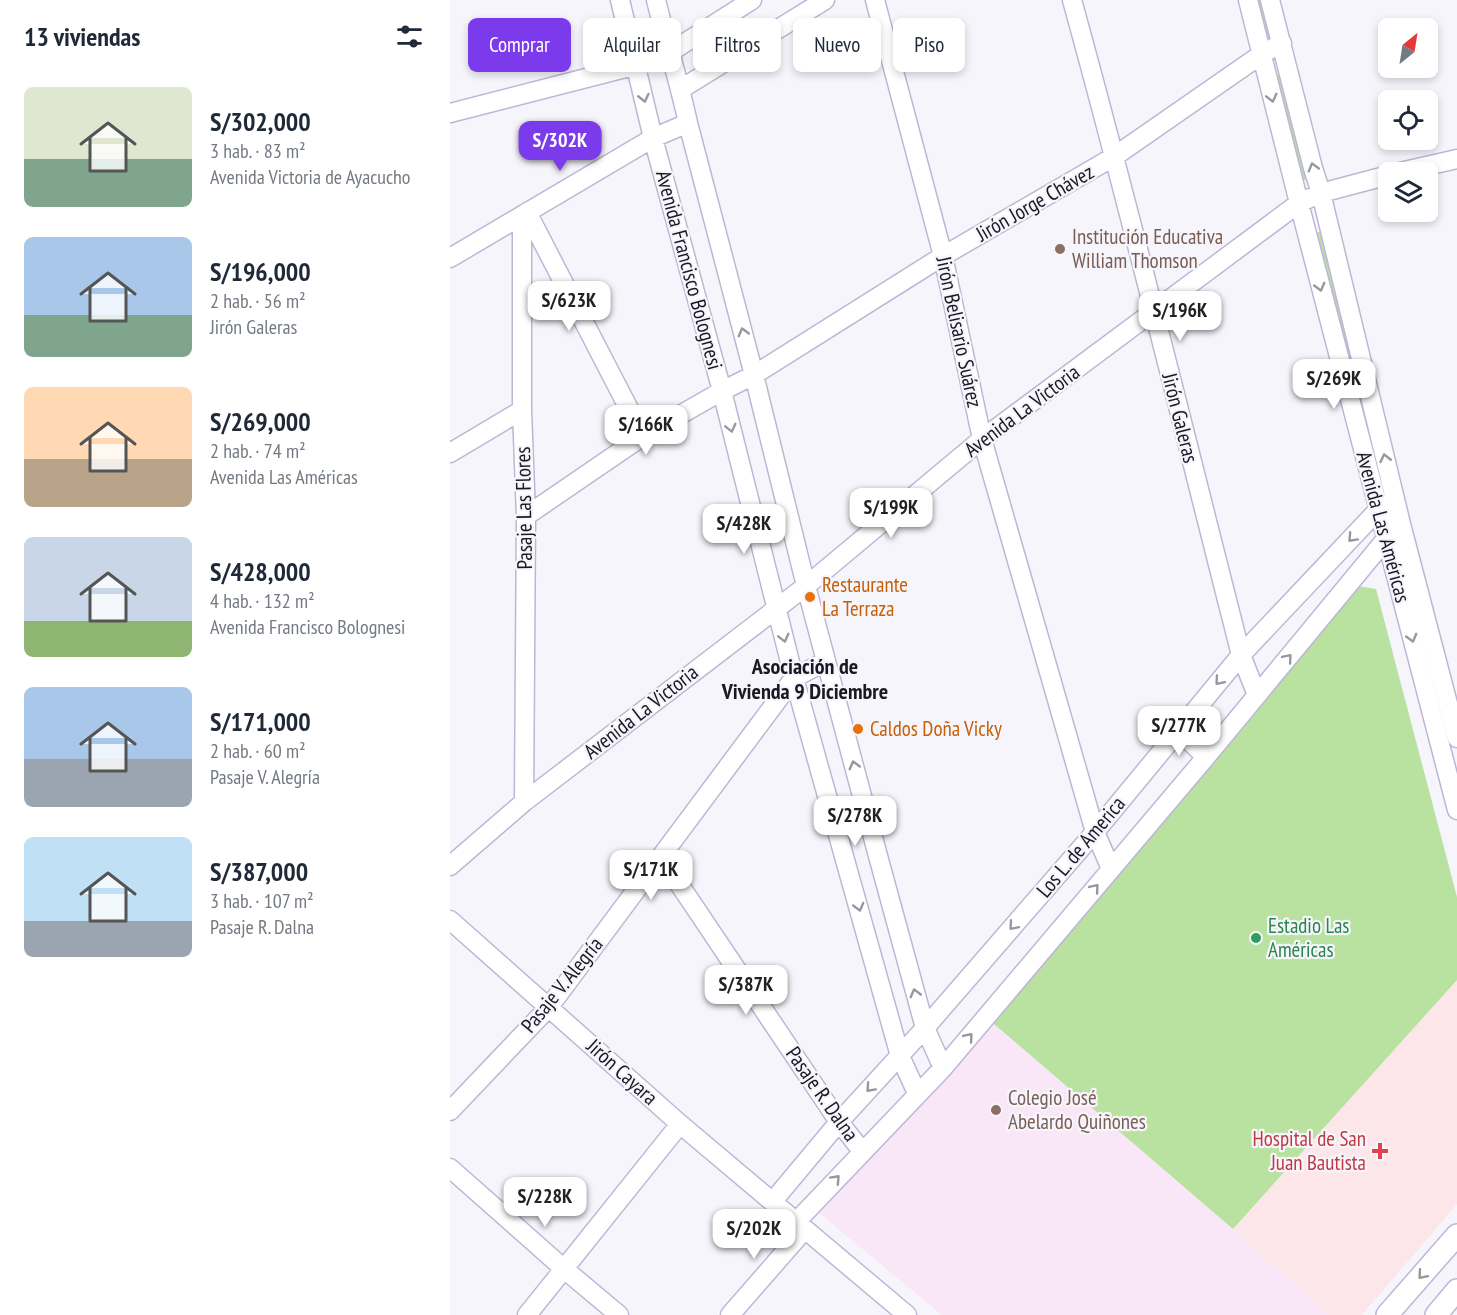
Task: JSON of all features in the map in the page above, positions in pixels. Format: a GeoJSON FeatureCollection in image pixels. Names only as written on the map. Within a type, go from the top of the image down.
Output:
{"type":"FeatureCollection","features":[{"type":"Feature","properties":{"kind":"street","name":"Avenida Francisco Bolognesi"},"geometry":{"type":"LineString","coordinates":[[620,0],[625,18]]}},
{"type":"Feature","properties":{"kind":"street","name":"Avenida Francisco Bolognesi"},"geometry":{"type":"LineString","coordinates":[[656,0],[660,18]]}},
{"type":"Feature","properties":{"kind":"street"},"geometry":{"type":"LineString","coordinates":[[681,45],[752,0]]}},
{"type":"Feature","properties":{"kind":"street"},"geometry":{"type":"LineString","coordinates":[[681,89],[825,0]]}},
{"type":"Feature","properties":{"kind":"street","name":"Jirón Belisario Suárez"},"geometry":{"type":"LineString","coordinates":[[875,0],[944,256],[982,439],[1095,832],[1111,869]]}},
{"type":"Feature","properties":{"kind":"street","name":"Jirón Galeras"},"geometry":{"type":"LineString","coordinates":[[1072,0],[1115,156],[1241,655],[1257,695]]}},
{"type":"Feature","properties":{"kind":"street","name":"Avenida Las Américas"},"geometry":{"type":"LineString","coordinates":[[1248,0],[1457,810]]}},
{"type":"Feature","properties":{"kind":"street","name":"Avenida Las Américas"},"geometry":{"type":"LineString","coordinates":[[1270,0],[1313,168],[1322,193],[1394,498],[1457,738]]}},
{"type":"Feature","properties":{"kind":"street","name":"Jirón Jorge Chávez"},"geometry":{"type":"LineString","coordinates":[[526,516],[643,436],[754,375],[944,256],[1115,156],[1262,54],[1282,43]]}},
{"type":"Feature","properties":{"kind":"street"},"geometry":{"type":"LineString","coordinates":[[450,112],[609,72]]}},
{"type":"Feature","properties":{"kind":"street","name":"Avenida Francisco Bolognesi"},"geometry":{"type":"LineString","coordinates":[[639,72],[653,138],[722,391],[794,678],[900,1056],[917,1094]]}},
{"type":"Feature","properties":{"kind":"street","name":"Avenida Francisco Bolognesi"},"geometry":{"type":"LineString","coordinates":[[675,72],[806,586],[878,856],[925,1028],[943,1068]]}},
{"type":"Feature","properties":{"kind":"street"},"geometry":{"type":"LineString","coordinates":[[450,258],[653,138],[688,123]]}},
{"type":"Feature","properties":{"kind":"street"},"geometry":{"type":"LineString","coordinates":[[1438,162],[1457,159]]}},
{"type":"Feature","properties":{"kind":"street","name":"Avenida La Victoria"},"geometry":{"type":"LineString","coordinates":[[450,866],[524,802],[806,586],[982,439],[1299,203],[1322,193],[1378,178]]}},
{"type":"Feature","properties":{"kind":"street"},"geometry":{"type":"LineString","coordinates":[[525,213],[643,436]]}},
{"type":"Feature","properties":{"kind":"street","name":"Pasaje Las Flores"},"geometry":{"type":"LineString","coordinates":[[524,802],[526,516],[522,410],[525,213]]}},
{"type":"Feature","properties":{"kind":"street"},"geometry":{"type":"LineString","coordinates":[[450,453],[522,410]]}},
{"type":"Feature","properties":{"kind":"street","name":"Los L. de America"},"geometry":{"type":"LineString","coordinates":[[773,1201],[838,1122],[925,1028],[1095,832],[1241,655],[1378,510],[1394,498]]}},
{"type":"Feature","properties":{"kind":"street","name":"Los L. de America"},"geometry":{"type":"LineString","coordinates":[[730,1315],[862,1151],[943,1068],[1206,757],[1386,539],[1401,524]]}},
{"type":"Feature","properties":{"kind":"street"},"geometry":{"type":"LineString","coordinates":[[1301,592],[1323,616]]}},
{"type":"Feature","properties":{"kind":"street","name":"Pasaje V. Alegría"},"geometry":{"type":"LineString","coordinates":[[450,1111],[549,1007],[794,678],[826,660]]}},
{"type":"Feature","properties":{"kind":"street"},"geometry":{"type":"LineString","coordinates":[[1178,730],[1206,757]]}},
{"type":"Feature","properties":{"kind":"street"},"geometry":{"type":"LineString","coordinates":[[849,870],[878,856]]}},
{"type":"Feature","properties":{"kind":"street","name":"Pasaje R. Dalna"},"geometry":{"type":"LineString","coordinates":[[662,857],[838,1122],[862,1151]]}},
{"type":"Feature","properties":{"kind":"street","name":"Jirón Cayara"},"geometry":{"type":"LineString","coordinates":[[450,920],[680,1124],[907,1315]]}},
{"type":"Feature","properties":{"kind":"street"},"geometry":{"type":"LineString","coordinates":[[527,1315],[680,1124]]}},
{"type":"Feature","properties":{"kind":"street"},"geometry":{"type":"LineString","coordinates":[[450,1168],[618,1315]]}},
{"type":"Feature","properties":{"kind":"street"},"geometry":{"type":"LineString","coordinates":[[1387,1315],[1457,1235]]}},
{"type":"Feature","properties":{"kind":"street"},"geometry":{"type":"LineString","coordinates":[[1436,1315],[1457,1290]]}},
{"type":"Feature","properties":{"kind":"shaded area","name":"Hospital de San Juan Bautista"},"geometry":{"type":"Polygon","coordinates":[[[1457,980],[1457,1204],[1362,1315],[1329,1315],[1233,1229],[1457,980]]]}},
{"type":"Feature","properties":{"kind":"shaded area","name":"Colegio José Abelardo Quiñones"},"geometry":{"type":"Polygon","coordinates":[[[987,1018],[1233,1229],[1329,1315],[942,1315],[807,1203],[987,1018]]]}},
{"type":"Feature","properties":{"kind":"green space"},"geometry":{"type":"Polygon","coordinates":[[[1257,0],[1264,0],[1274,44],[1268,45],[1257,0]]]}},
{"type":"Feature","properties":{"kind":"green space"},"geometry":{"type":"Polygon","coordinates":[[[1282,76],[1308,178],[1305,180],[1302,179],[1276,77],[1282,76]]]}},
{"type":"Feature","properties":{"kind":"green space"},"geometry":{"type":"Polygon","coordinates":[[[1322,232],[1367,413],[1361,413],[1316,234],[1322,232]]]}},
{"type":"Feature","properties":{"kind":"green space","name":"Estadio Las Américas"},"geometry":{"type":"Polygon","coordinates":[[[1358,586],[1376,589],[1457,897],[1457,980],[1233,1229],[987,1018],[1358,586]]]}},
{"type":"Feature","properties":{"kind":"place","name":"Institución Educativa William Thomson"},"geometry":{"type":"Point","coordinates":[1060,249]}},
{"type":"Feature","properties":{"kind":"place","name":"Restaurante La Terraza"},"geometry":{"type":"Point","coordinates":[810,597]}},
{"type":"Feature","properties":{"kind":"place","name":"Caldos Doña Vicky"},"geometry":{"type":"Point","coordinates":[858,729]}},
{"type":"Feature","properties":{"kind":"place","name":"Estadio Las Américas"},"geometry":{"type":"Point","coordinates":[1256,938]}},
{"type":"Feature","properties":{"kind":"place","name":"Colegio José Abelardo Quiñones"},"geometry":{"type":"Point","coordinates":[996,1110]}},
{"type":"Feature","properties":{"kind":"place","name":"Hospital de San Juan Bautista"},"geometry":{"type":"Point","coordinates":[1380,1151]}},
{"type":"Feature","properties":{"kind":"district","name":"Asociación de Vivienda 9 Diciembre"},"geometry":{"type":"Point","coordinates":[805,678]}}]}
